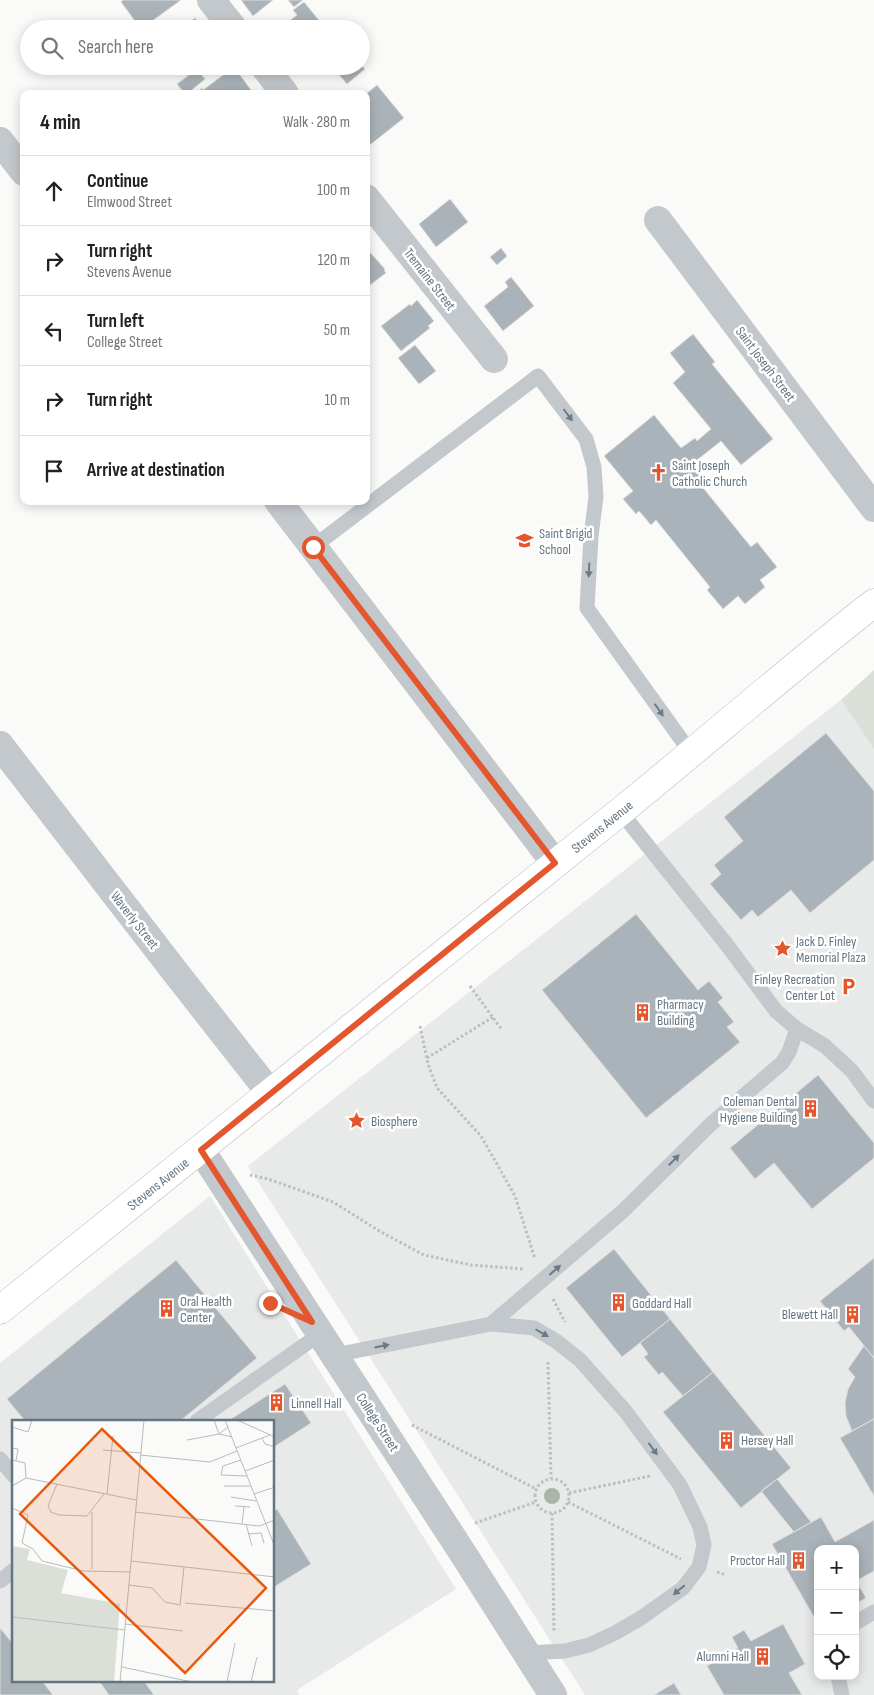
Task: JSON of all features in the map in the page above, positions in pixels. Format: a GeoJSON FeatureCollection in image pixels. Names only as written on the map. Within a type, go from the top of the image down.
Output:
{"type":"FeatureCollection","features":[{"type":"Feature","properties":{"kind":"main road","name":"Stevens Avenue"},"geometry":{"type":"LineString","coordinates":[[0,1310],[620,812],[874,602]]}},
{"type":"Feature","properties":{"kind":"street"},"geometry":{"type":"LineString","coordinates":[[211,0],[227,20]]}},
{"type":"Feature","properties":{"kind":"street"},"geometry":{"type":"LineString","coordinates":[[271,75],[282,90]]}},
{"type":"Feature","properties":{"kind":"street"},"geometry":{"type":"LineString","coordinates":[[0,141],[20,167]]}},
{"type":"Feature","properties":{"kind":"street","name":"Tremaine Street"},"geometry":{"type":"LineString","coordinates":[[370,203],[494,359]]}},
{"type":"Feature","properties":{"kind":"street","name":"Saint Joseph Street"},"geometry":{"type":"LineString","coordinates":[[658,220],[874,508]]}},
{"type":"Feature","properties":{"kind":"street"},"geometry":{"type":"LineString","coordinates":[[281,505],[555,863]]}},
{"type":"Feature","properties":{"kind":"street","name":"Waverly Street"},"geometry":{"type":"LineString","coordinates":[[0,745],[271,1094]]}},
{"type":"Feature","properties":{"kind":"street","name":"College Street"},"geometry":{"type":"LineString","coordinates":[[201,1150],[449,1532],[552,1695]]}},
{"type":"Feature","properties":{"kind":"lane"},"geometry":{"type":"LineString","coordinates":[[370,504],[538,376],[586,439],[594,467],[596,497],[591,536],[587,608],[691,753]]}},
{"type":"Feature","properties":{"kind":"lane"},"geometry":{"type":"LineString","coordinates":[[313,547],[368,505]]}},
{"type":"Feature","properties":{"kind":"lane"},"geometry":{"type":"LineString","coordinates":[[620,812],[727,945],[776,1010],[797,1029],[825,1046],[852,1071],[874,1101]]}},
{"type":"Feature","properties":{"kind":"lane"},"geometry":{"type":"LineString","coordinates":[[491,1324],[541,1275],[623,1211],[711,1124],[782,1063],[789,1052],[797,1029]]}},
{"type":"Feature","properties":{"kind":"lane"},"geometry":{"type":"LineString","coordinates":[[199,1420],[327,1344],[491,1324],[534,1328],[547,1336],[580,1360],[626,1412],[680,1485],[700,1527],[704,1545],[699,1566],[683,1588],[641,1618],[589,1645],[554,1652],[526,1654]]}},
{"type":"Feature","properties":{"kind":"lane"},"geometry":{"type":"LineString","coordinates":[[0,1459],[12,1474]]}},
{"type":"Feature","properties":{"kind":"lane"},"geometry":{"type":"LineString","coordinates":[[0,1581],[12,1572]]}},
{"type":"Feature","properties":{"kind":"lane"},"geometry":{"type":"LineString","coordinates":[[859,1621],[874,1612]]}},
{"type":"Feature","properties":{"kind":"lane"},"geometry":{"type":"LineString","coordinates":[[839,1680],[842,1695]]}},
{"type":"Feature","properties":{"kind":"path"},"geometry":{"type":"LineString","coordinates":[[470,986],[502,1030]]}},
{"type":"Feature","properties":{"kind":"path"},"geometry":{"type":"LineString","coordinates":[[427,1058],[493,1018]]}},
{"type":"Feature","properties":{"kind":"path"},"geometry":{"type":"LineString","coordinates":[[420,1026],[427,1058],[438,1088],[481,1136],[515,1196],[541,1275],[565,1322],[547,1336],[551,1478]]}},
{"type":"Feature","properties":{"kind":"path"},"geometry":{"type":"LineString","coordinates":[[245,1174],[268,1179],[333,1202],[381,1232],[424,1255],[471,1265],[541,1275]]}},
{"type":"Feature","properties":{"kind":"path"},"geometry":{"type":"LineString","coordinates":[[406,1421],[536,1489]]}},
{"type":"Feature","properties":{"kind":"path"},"geometry":{"type":"LineString","coordinates":[[569,1493],[670,1472]]}},
{"type":"Feature","properties":{"kind":"path"},"geometry":{"type":"LineString","coordinates":[[551,1478],[560,1480],[564,1483],[569,1493],[568,1502],[560,1511],[552,1513],[540,1509],[536,1502],[536,1489],[544,1480],[551,1478]]}},
{"type":"Feature","properties":{"kind":"path"},"geometry":{"type":"LineString","coordinates":[[449,1532],[536,1502]]}},
{"type":"Feature","properties":{"kind":"path"},"geometry":{"type":"LineString","coordinates":[[568,1502],[699,1566],[726,1575]]}},
{"type":"Feature","properties":{"kind":"path"},"geometry":{"type":"LineString","coordinates":[[552,1513],[554,1652]]}},
{"type":"Feature","properties":{"kind":"shaded area"},"geometry":{"type":"Polygon","coordinates":[[[874,670],[874,749],[841,700],[874,670]]]}},
{"type":"Feature","properties":{"kind":"shaded area"},"geometry":{"type":"Polygon","coordinates":[[[841,700],[874,749],[874,1695],[585,1695],[248,1166],[841,700]]]}},
{"type":"Feature","properties":{"kind":"shaded area"},"geometry":{"type":"Polygon","coordinates":[[[210,1196],[456,1589],[297,1690],[299,1695],[0,1695],[0,1363],[210,1196]]]}},
{"type":"Feature","properties":{"kind":"building"},"geometry":{"type":"Polygon","coordinates":[[[123,0],[181,0],[153,20],[134,20],[121,2],[123,0]]]}},
{"type":"Feature","properties":{"kind":"building"},"geometry":{"type":"Polygon","coordinates":[[[241,0],[273,0],[253,16],[241,0]]]}},
{"type":"Feature","properties":{"kind":"building"},"geometry":{"type":"Polygon","coordinates":[[[288,0],[303,0],[294,7],[288,0]]]}},
{"type":"Feature","properties":{"kind":"building"},"geometry":{"type":"Polygon","coordinates":[[[304,2],[319,20],[291,20],[297,15],[293,10],[304,2]]]}},
{"type":"Feature","properties":{"kind":"building"},"geometry":{"type":"Polygon","coordinates":[[[189,75],[202,75],[205,79],[192,90],[182,90],[177,84],[189,75]]]}},
{"type":"Feature","properties":{"kind":"building"},"geometry":{"type":"Polygon","coordinates":[[[223,75],[240,75],[251,90],[203,90],[223,75]]]}},
{"type":"Feature","properties":{"kind":"building"},"geometry":{"type":"Polygon","coordinates":[[[339,75],[358,75],[347,84],[339,75]]]}},
{"type":"Feature","properties":{"kind":"building"},"geometry":{"type":"Polygon","coordinates":[[[377,85],[404,118],[370,145],[370,91],[377,85]]]}},
{"type":"Feature","properties":{"kind":"building"},"geometry":{"type":"Polygon","coordinates":[[[450,199],[468,222],[436,247],[419,224],[450,199]]]}},
{"type":"Feature","properties":{"kind":"building"},"geometry":{"type":"Polygon","coordinates":[[[501,248],[507,256],[497,265],[490,257],[501,248]]]}},
{"type":"Feature","properties":{"kind":"building"},"geometry":{"type":"Polygon","coordinates":[[[370,252],[385,269],[386,273],[370,285],[370,252]]]}},
{"type":"Feature","properties":{"kind":"building"},"geometry":{"type":"Polygon","coordinates":[[[511,277],[534,306],[503,331],[484,306],[508,287],[505,282],[511,277]]]}},
{"type":"Feature","properties":{"kind":"building"},"geometry":{"type":"Polygon","coordinates":[[[417,300],[434,321],[428,326],[430,328],[401,351],[381,326],[417,300]]]}},
{"type":"Feature","properties":{"kind":"building","name":"Saint Joseph Catholic Church"},"geometry":{"type":"Polygon","coordinates":[[[693,334],[715,362],[712,364],[773,439],[741,465],[721,441],[692,464],[705,480],[700,484],[751,547],[757,542],[777,567],[760,580],[765,587],[745,604],[738,596],[723,609],[707,590],[710,587],[656,520],[651,525],[639,511],[636,514],[623,499],[633,491],[604,456],[654,415],[681,448],[695,438],[697,441],[711,429],[673,383],[685,372],[670,353],[693,334]]]}},
{"type":"Feature","properties":{"kind":"building"},"geometry":{"type":"Polygon","coordinates":[[[415,345],[436,371],[419,384],[398,358],[415,345]]]}},
{"type":"Feature","properties":{"kind":"building"},"geometry":{"type":"Polygon","coordinates":[[[826,733],[874,791],[874,860],[810,913],[791,890],[758,917],[752,910],[741,920],[710,884],[721,874],[714,865],[743,841],[724,817],[826,733]]]}},
{"type":"Feature","properties":{"kind":"building","name":"Pharmacy Building"},"geometry":{"type":"Polygon","coordinates":[[[636,914],[698,990],[709,981],[723,998],[718,1002],[734,1022],[727,1027],[740,1042],[646,1118],[542,990],[636,914]]]}},
{"type":"Feature","properties":{"kind":"building","name":"Coleman Dental Hygiene Building"},"geometry":{"type":"Polygon","coordinates":[[[818,1075],[874,1143],[874,1158],[812,1209],[774,1163],[755,1179],[730,1148],[818,1075]]]}},
{"type":"Feature","properties":{"kind":"building","name":"Goddard Hall"},"geometry":{"type":"Polygon","coordinates":[[[614,1249],[670,1319],[622,1357],[566,1288],[614,1249]]]}},
{"type":"Feature","properties":{"kind":"building","name":"Blewett Hall"},"geometry":{"type":"Polygon","coordinates":[[[874,1258],[874,1358],[849,1327],[844,1331],[820,1301],[874,1258]]]}},
{"type":"Feature","properties":{"kind":"building","name":"Oral Health Center"},"geometry":{"type":"Polygon","coordinates":[[[176,1260],[257,1358],[181,1420],[24,1420],[7,1399],[176,1260]]]}},
{"type":"Feature","properties":{"kind":"building"},"geometry":{"type":"Polygon","coordinates":[[[670,1319],[713,1372],[683,1396],[662,1372],[659,1375],[644,1357],[648,1354],[640,1343],[670,1319]]]}},
{"type":"Feature","properties":{"kind":"building"},"geometry":{"type":"Polygon","coordinates":[[[864,1346],[874,1358],[874,1419],[852,1431],[846,1416],[845,1403],[848,1389],[855,1377],[848,1369],[864,1346]]]}},
{"type":"Feature","properties":{"kind":"building","name":"Hersey Hall"},"geometry":{"type":"Polygon","coordinates":[[[713,1372],[791,1468],[741,1508],[663,1412],[713,1372]]]}},
{"type":"Feature","properties":{"kind":"building","name":"Linnell Hall"},"geometry":{"type":"Polygon","coordinates":[[[285,1384],[311,1423],[275,1446],[275,1420],[230,1420],[285,1384]]]}},
{"type":"Feature","properties":{"kind":"building"},"geometry":{"type":"Polygon","coordinates":[[[874,1419],[874,1496],[840,1438],[874,1419]]]}},
{"type":"Feature","properties":{"kind":"building"},"geometry":{"type":"Polygon","coordinates":[[[777,1479],[811,1522],[794,1532],[761,1491],[777,1479]]]}},
{"type":"Feature","properties":{"kind":"building"},"geometry":{"type":"Polygon","coordinates":[[[277,1509],[311,1564],[275,1586],[275,1510],[277,1509]]]}},
{"type":"Feature","properties":{"kind":"building","name":"Proctor Hall"},"geometry":{"type":"Polygon","coordinates":[[[821,1517],[835,1542],[874,1520],[874,1571],[859,1579],[859,1545],[814,1545],[814,1617],[772,1544],[821,1517]]]}},
{"type":"Feature","properties":{"kind":"building","name":"Proctor Hall"},"geometry":{"type":"Polygon","coordinates":[[[859,1586],[866,1598],[859,1602],[859,1586]]]}},
{"type":"Feature","properties":{"kind":"building","name":"Alumni Hall"},"geometry":{"type":"Polygon","coordinates":[[[783,1624],[805,1664],[789,1673],[802,1695],[724,1695],[707,1666],[738,1648],[732,1637],[744,1630],[751,1641],[783,1624]]]}},
{"type":"Feature","properties":{"kind":"building"},"geometry":{"type":"Polygon","coordinates":[[[0,1628],[12,1643],[12,1682],[43,1682],[53,1695],[0,1695],[0,1628]]]}},
{"type":"Feature","properties":{"kind":"building"},"geometry":{"type":"Polygon","coordinates":[[[100,1682],[145,1682],[154,1695],[109,1695],[100,1682]]]}},
{"type":"Feature","properties":{"kind":"building","name":"Alumni Hall"},"geometry":{"type":"Polygon","coordinates":[[[674,1683],[681,1695],[654,1695],[674,1683]]]}},
{"type":"Feature","properties":{"kind":"place","name":"Saint Joseph Catholic Church"},"geometry":{"type":"Point","coordinates":[658,473]}},
{"type":"Feature","properties":{"kind":"place","name":"Saint Brigid School"},"geometry":{"type":"Point","coordinates":[525,541]}},
{"type":"Feature","properties":{"kind":"place","name":"Jack D. Finley Memorial Plaza"},"geometry":{"type":"Point","coordinates":[782,949]}},
{"type":"Feature","properties":{"kind":"place","name":"Finley Recreation Center Lot"},"geometry":{"type":"Point","coordinates":[849,987]}},
{"type":"Feature","properties":{"kind":"place","name":"Pharmacy Building"},"geometry":{"type":"Point","coordinates":[643,1012]}},
{"type":"Feature","properties":{"kind":"place","name":"Coleman Dental Hygiene Building"},"geometry":{"type":"Point","coordinates":[811,1109]}},
{"type":"Feature","properties":{"kind":"place","name":"Biosphere"},"geometry":{"type":"Point","coordinates":[357,1121]}},
{"type":"Feature","properties":{"kind":"place","name":"Goddard Hall"},"geometry":{"type":"Point","coordinates":[618,1303]}},
{"type":"Feature","properties":{"kind":"place","name":"Oral Health Center"},"geometry":{"type":"Point","coordinates":[166,1309]}},
{"type":"Feature","properties":{"kind":"place","name":"Blewett Hall"},"geometry":{"type":"Point","coordinates":[852,1314]}},
{"type":"Feature","properties":{"kind":"place","name":"Linnell Hall"},"geometry":{"type":"Point","coordinates":[277,1403]}},
{"type":"Feature","properties":{"kind":"place","name":"Hersey Hall"},"geometry":{"type":"Point","coordinates":[727,1440]}},
{"type":"Feature","properties":{"kind":"place","name":"Proctor Hall"},"geometry":{"type":"Point","coordinates":[799,1560]}},
{"type":"Feature","properties":{"kind":"place","name":"Alumni Hall"},"geometry":{"type":"Point","coordinates":[763,1656]}},
{"type":"Feature","properties":{"kind":"route"},"geometry":{"type":"LineString","coordinates":[[270,1303],[312,1322],[201,1150],[555,863],[313,547]]}}]}
